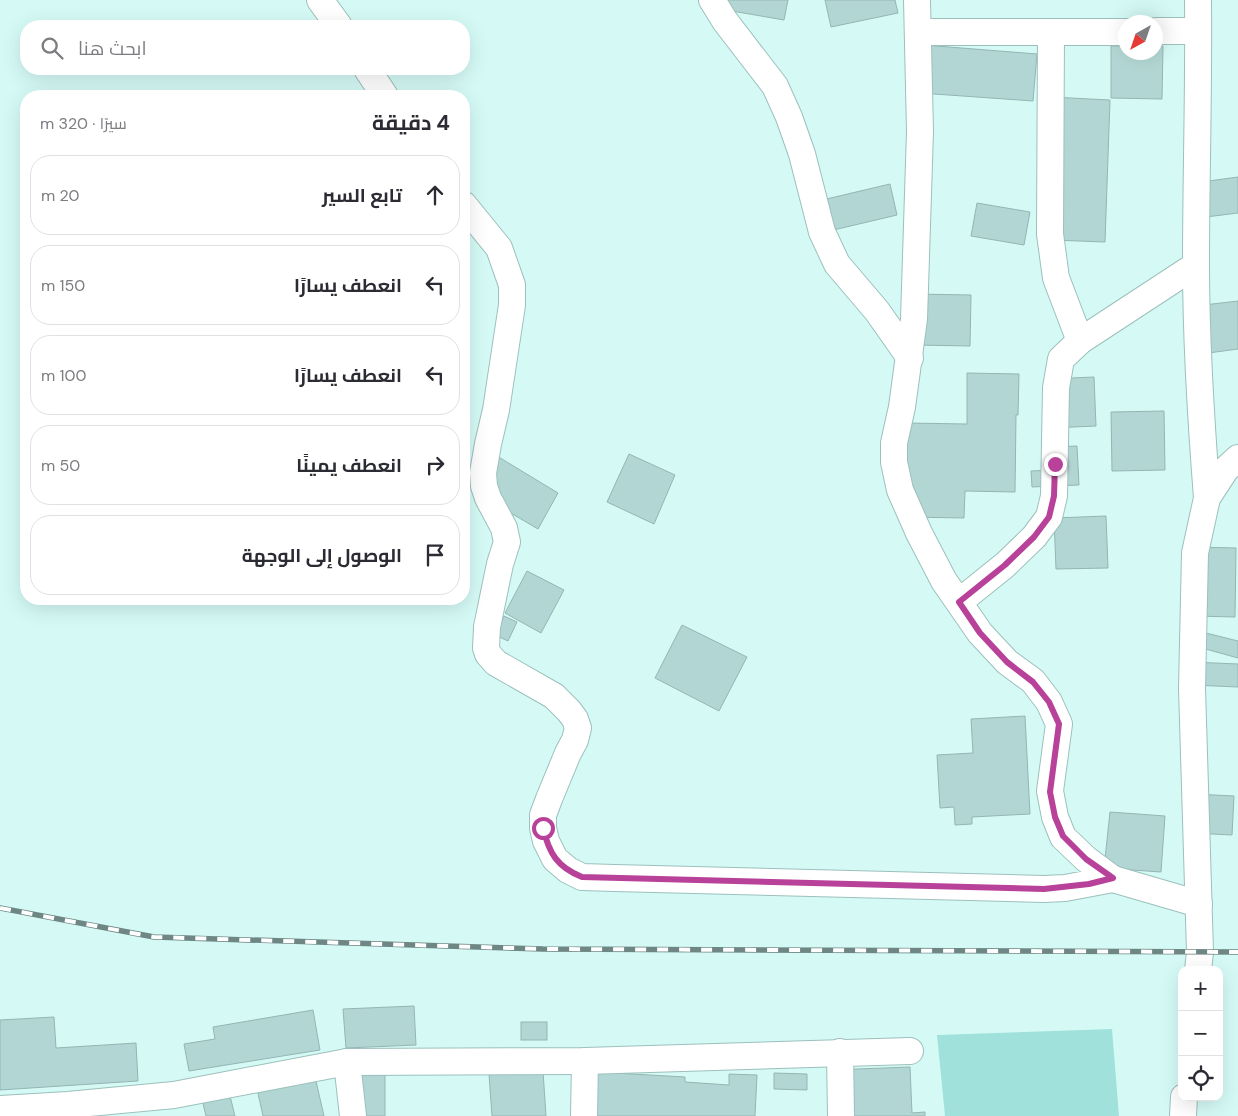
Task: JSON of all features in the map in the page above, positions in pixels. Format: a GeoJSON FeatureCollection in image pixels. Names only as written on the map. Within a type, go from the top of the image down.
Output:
{"type":"FeatureCollection","features":[{"type":"Feature","properties":{"kind":"street"},"geometry":{"type":"LineString","coordinates":[[320,0],[335,20]]}},
{"type":"Feature","properties":{"kind":"street"},"geometry":{"type":"LineString","coordinates":[[712,0],[725,21],[774,86],[789,117],[802,154],[822,232],[837,264],[877,311],[910,358]]}},
{"type":"Feature","properties":{"kind":"street"},"geometry":{"type":"LineString","coordinates":[[917,0],[920,131],[914,319],[902,408],[894,443],[894,462],[900,490],[919,533],[944,581],[980,633],[1007,662],[1033,682],[1049,702],[1059,724],[1050,792],[1055,817],[1063,836],[1086,859],[1113,878],[1199,904]]}},
{"type":"Feature","properties":{"kind":"street"},"geometry":{"type":"LineString","coordinates":[[1198,0],[1196,265],[1200,406],[1207,498],[1195,553],[1192,688],[1199,904],[1198,966]]}},
{"type":"Feature","properties":{"kind":"street"},"geometry":{"type":"LineString","coordinates":[[1163,32],[1198,31]]}},
{"type":"Feature","properties":{"kind":"street"},"geometry":{"type":"LineString","coordinates":[[918,32],[1118,32]]}},
{"type":"Feature","properties":{"kind":"street"},"geometry":{"type":"LineString","coordinates":[[1051,32],[1050,234],[1056,278],[1080,341]]}},
{"type":"Feature","properties":{"kind":"street"},"geometry":{"type":"LineString","coordinates":[[371,75],[381,90]]}},
{"type":"Feature","properties":{"kind":"street"},"geometry":{"type":"LineString","coordinates":[[470,212],[499,248],[512,285],[512,306],[496,410],[483,473],[484,486],[488,498],[504,528],[507,542],[500,564],[487,627],[486,648],[492,659],[501,667],[554,696],[569,711],[578,728],[575,740],[560,770],[544,815],[544,835],[549,850],[555,859],[568,870],[582,877],[1044,889],[1089,884],[1113,878]]}},
{"type":"Feature","properties":{"kind":"street"},"geometry":{"type":"LineString","coordinates":[[959,602],[1005,565],[1034,537],[1049,517],[1054,496],[1056,388],[1062,359],[1080,341],[1196,265]]}},
{"type":"Feature","properties":{"kind":"street"},"geometry":{"type":"LineString","coordinates":[[1207,498],[1226,469],[1238,458]]}},
{"type":"Feature","properties":{"kind":"street"},"geometry":{"type":"LineString","coordinates":[[0,1109],[68,1105],[174,1106],[347,1062],[585,1061],[910,1051]]}},
{"type":"Feature","properties":{"kind":"street"},"geometry":{"type":"LineString","coordinates":[[840,1052],[841,1116]]}},
{"type":"Feature","properties":{"kind":"street"},"geometry":{"type":"LineString","coordinates":[[584,1116],[585,1061]]}},
{"type":"Feature","properties":{"kind":"street"},"geometry":{"type":"LineString","coordinates":[[347,1062],[353,1116]]}},
{"type":"Feature","properties":{"kind":"street"},"geometry":{"type":"LineString","coordinates":[[1183,1116],[1184,1101]]}},
{"type":"Feature","properties":{"kind":"shaded area"},"geometry":{"type":"Polygon","coordinates":[[[1112,1029],[1119,1116],[945,1116],[937,1035],[1112,1029]]]}},
{"type":"Feature","properties":{"kind":"building"},"geometry":{"type":"Polygon","coordinates":[[[727,0],[788,0],[784,20],[726,10],[727,0]]]}},
{"type":"Feature","properties":{"kind":"building"},"geometry":{"type":"Polygon","coordinates":[[[825,0],[895,0],[898,13],[831,27],[825,0]]]}},
{"type":"Feature","properties":{"kind":"building"},"geometry":{"type":"Polygon","coordinates":[[[924,45],[1037,54],[1033,101],[920,93],[924,45]]]}},
{"type":"Feature","properties":{"kind":"building"},"geometry":{"type":"Polygon","coordinates":[[[1111,46],[1118,46],[1118,60],[1163,60],[1162,99],[1111,98],[1111,46]]]}},
{"type":"Feature","properties":{"kind":"building"},"geometry":{"type":"Polygon","coordinates":[[[1051,97],[1110,100],[1105,242],[1052,240],[1051,97]]]}},
{"type":"Feature","properties":{"kind":"building"},"geometry":{"type":"Polygon","coordinates":[[[1238,177],[1238,213],[1198,218],[1194,183],[1238,177]]]}},
{"type":"Feature","properties":{"kind":"building"},"geometry":{"type":"Polygon","coordinates":[[[890,184],[897,215],[825,232],[818,201],[890,184]]]}},
{"type":"Feature","properties":{"kind":"building"},"geometry":{"type":"Polygon","coordinates":[[[977,203],[1030,212],[1024,245],[971,236],[977,203]]]}},
{"type":"Feature","properties":{"kind":"building"},"geometry":{"type":"Polygon","coordinates":[[[916,294],[971,295],[970,346],[915,345],[916,294]]]}},
{"type":"Feature","properties":{"kind":"building"},"geometry":{"type":"Polygon","coordinates":[[[1238,301],[1238,349],[1201,354],[1195,306],[1238,301]]]}},
{"type":"Feature","properties":{"kind":"building"},"geometry":{"type":"Polygon","coordinates":[[[967,373],[1019,374],[1018,415],[1016,415],[1015,492],[965,491],[964,518],[905,517],[906,423],[967,424],[967,373]]]}},
{"type":"Feature","properties":{"kind":"building"},"geometry":{"type":"Polygon","coordinates":[[[1094,377],[1096,426],[1050,428],[1048,379],[1094,377]]]}},
{"type":"Feature","properties":{"kind":"building"},"geometry":{"type":"Polygon","coordinates":[[[1164,411],[1165,470],[1112,471],[1111,412],[1164,411]]]}},
{"type":"Feature","properties":{"kind":"building"},"geometry":{"type":"Polygon","coordinates":[[[1077,446],[1079,485],[1032,487],[1031,471],[1051,470],[1050,447],[1077,446]]]}},
{"type":"Feature","properties":{"kind":"building"},"geometry":{"type":"Polygon","coordinates":[[[629,454],[675,475],[654,524],[607,502],[629,454]]]}},
{"type":"Feature","properties":{"kind":"building"},"geometry":{"type":"Polygon","coordinates":[[[497,456],[558,493],[538,529],[475,492],[497,456]]]}},
{"type":"Feature","properties":{"kind":"building"},"geometry":{"type":"Polygon","coordinates":[[[1106,516],[1108,568],[1056,569],[1054,518],[1106,516]]]}},
{"type":"Feature","properties":{"kind":"building"},"geometry":{"type":"Polygon","coordinates":[[[1194,547],[1236,548],[1235,617],[1194,616],[1194,547]]]}},
{"type":"Feature","properties":{"kind":"building"},"geometry":{"type":"Polygon","coordinates":[[[527,571],[564,590],[541,633],[505,613],[527,571]]]}},
{"type":"Feature","properties":{"kind":"building"},"geometry":{"type":"Polygon","coordinates":[[[504,616],[517,622],[508,641],[495,635],[504,616]]]}},
{"type":"Feature","properties":{"kind":"building"},"geometry":{"type":"Polygon","coordinates":[[[682,625],[747,657],[719,711],[655,678],[682,625]]]}},
{"type":"Feature","properties":{"kind":"building"},"geometry":{"type":"Polygon","coordinates":[[[1206,633],[1238,641],[1238,658],[1202,648],[1206,633]]]}},
{"type":"Feature","properties":{"kind":"building"},"geometry":{"type":"Polygon","coordinates":[[[1192,662],[1238,664],[1238,687],[1191,685],[1192,662]]]}},
{"type":"Feature","properties":{"kind":"building"},"geometry":{"type":"Polygon","coordinates":[[[1025,716],[1030,814],[972,817],[972,824],[955,825],[954,807],[940,808],[937,755],[973,753],[971,719],[1025,716]]]}},
{"type":"Feature","properties":{"kind":"building"},"geometry":{"type":"Polygon","coordinates":[[[1194,794],[1234,796],[1232,835],[1192,833],[1194,794]]]}},
{"type":"Feature","properties":{"kind":"building"},"geometry":{"type":"Polygon","coordinates":[[[1110,812],[1165,816],[1161,872],[1104,868],[1110,812]]]}},
{"type":"Feature","properties":{"kind":"building"},"geometry":{"type":"Polygon","coordinates":[[[414,1006],[416,1045],[346,1048],[343,1009],[414,1006]]]}},
{"type":"Feature","properties":{"kind":"building"},"geometry":{"type":"Polygon","coordinates":[[[313,1010],[320,1050],[189,1071],[184,1044],[215,1039],[213,1027],[313,1010]]]}},
{"type":"Feature","properties":{"kind":"building"},"geometry":{"type":"Polygon","coordinates":[[[54,1017],[56,1048],[136,1043],[138,1081],[0,1090],[0,1020],[54,1017]]]}},
{"type":"Feature","properties":{"kind":"building"},"geometry":{"type":"Polygon","coordinates":[[[521,1022],[547,1022],[547,1040],[521,1040],[521,1022]]]}},
{"type":"Feature","properties":{"kind":"building"},"geometry":{"type":"Polygon","coordinates":[[[910,1067],[912,1113],[925,1112],[925,1116],[836,1116],[830,1070],[910,1067]]]}},
{"type":"Feature","properties":{"kind":"building"},"geometry":{"type":"Polygon","coordinates":[[[313,1068],[324,1116],[263,1116],[257,1089],[230,1096],[235,1116],[206,1116],[201,1095],[313,1068]]]}},
{"type":"Feature","properties":{"kind":"building"},"geometry":{"type":"Polygon","coordinates":[[[543,1071],[546,1116],[492,1116],[489,1074],[543,1071]]]}},
{"type":"Feature","properties":{"kind":"building"},"geometry":{"type":"Polygon","coordinates":[[[579,1071],[685,1077],[685,1082],[729,1085],[729,1074],[757,1075],[755,1116],[577,1116],[579,1071]]]}},
{"type":"Feature","properties":{"kind":"building"},"geometry":{"type":"Polygon","coordinates":[[[774,1073],[807,1074],[807,1090],[774,1089],[774,1073]]]}},
{"type":"Feature","properties":{"kind":"building"},"geometry":{"type":"Polygon","coordinates":[[[345,1074],[385,1075],[385,1116],[344,1116],[345,1074]]]}},
{"type":"Feature","properties":{"kind":"railway"},"geometry":{"type":"LineString","coordinates":[[0,908],[154,937],[543,949],[1238,952]]}},
{"type":"Feature","properties":{"kind":"route"},"geometry":{"type":"LineString","coordinates":[[543,828],[549,850],[555,859],[568,870],[582,877],[1044,889],[1065,888],[1113,878],[1086,859],[1063,836],[1055,817],[1050,792],[1059,724],[1049,702],[1033,682],[1007,662],[980,633],[959,602],[1005,565],[1034,537],[1049,517],[1054,496],[1055,464]]}}]}
